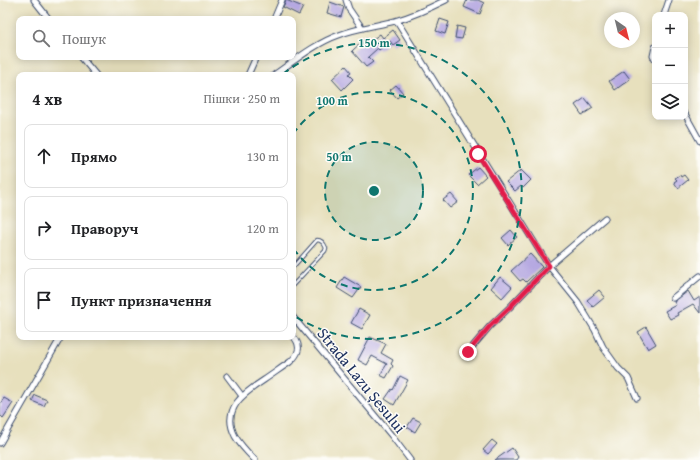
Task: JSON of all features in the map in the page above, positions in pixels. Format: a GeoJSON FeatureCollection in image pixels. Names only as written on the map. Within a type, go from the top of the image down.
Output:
{"type":"FeatureCollection","features":[{"type":"Feature","properties":{"kind":"street"},"geometry":{"type":"LineString","coordinates":[[34,0],[47,16]]}},
{"type":"Feature","properties":{"kind":"street"},"geometry":{"type":"LineString","coordinates":[[275,16],[282,0]]}},
{"type":"Feature","properties":{"kind":"street"},"geometry":{"type":"LineString","coordinates":[[346,0],[349,9],[362,28]]}},
{"type":"Feature","properties":{"kind":"street"},"geometry":{"type":"LineString","coordinates":[[278,72],[322,43],[338,35],[397,20],[428,9],[446,0]]}},
{"type":"Feature","properties":{"kind":"street"},"geometry":{"type":"LineString","coordinates":[[665,12],[669,0]]}},
{"type":"Feature","properties":{"kind":"street"},"geometry":{"type":"LineString","coordinates":[[397,20],[478,154],[549,266],[578,302],[603,348],[618,368],[628,378],[637,398]]}},
{"type":"Feature","properties":{"kind":"street"},"geometry":{"type":"LineString","coordinates":[[84,60],[94,72]]}},
{"type":"Feature","properties":{"kind":"street"},"geometry":{"type":"LineString","coordinates":[[249,72],[255,60]]}},
{"type":"Feature","properties":{"kind":"street"},"geometry":{"type":"LineString","coordinates":[[688,119],[700,141]]}},
{"type":"Feature","properties":{"kind":"street"},"geometry":{"type":"LineString","coordinates":[[468,352],[490,326],[549,266],[605,218]]}},
{"type":"Feature","properties":{"kind":"street"},"geometry":{"type":"LineString","coordinates":[[673,298],[700,276]]}},
{"type":"Feature","properties":{"kind":"street","name":"Strada Lazu Șesului"},"geometry":{"type":"LineString","coordinates":[[296,321],[410,460]]}},
{"type":"Feature","properties":{"kind":"street"},"geometry":{"type":"LineString","coordinates":[[0,443],[59,340]]}},
{"type":"Feature","properties":{"kind":"street","name":"Strada Lazu Șesului"},"geometry":{"type":"LineString","coordinates":[[255,460],[239,442],[232,428],[231,419],[233,410],[242,396],[295,357],[298,353],[296,340]]}},
{"type":"Feature","properties":{"kind":"street"},"geometry":{"type":"LineString","coordinates":[[227,376],[242,396]]}},
{"type":"Feature","properties":{"kind":"lane"},"geometry":{"type":"LineString","coordinates":[[296,264],[317,240],[322,241],[325,244],[325,251],[296,282]]}},
{"type":"Feature","properties":{"kind":"building"},"geometry":{"type":"Polygon","coordinates":[[[286,0],[303,7],[299,15],[283,7],[286,0]]]}},
{"type":"Feature","properties":{"kind":"building"},"geometry":{"type":"Polygon","coordinates":[[[467,0],[478,0],[484,3],[480,14],[464,7],[467,0]]]}},
{"type":"Feature","properties":{"kind":"building"},"geometry":{"type":"Polygon","coordinates":[[[330,2],[344,7],[341,17],[327,13],[330,2]]]}},
{"type":"Feature","properties":{"kind":"building"},"geometry":{"type":"Polygon","coordinates":[[[440,19],[449,22],[445,34],[436,31],[440,19]]]}},
{"type":"Feature","properties":{"kind":"building"},"geometry":{"type":"Polygon","coordinates":[[[457,26],[465,28],[462,39],[455,38],[457,26]]]}},
{"type":"Feature","properties":{"kind":"building"},"geometry":{"type":"Polygon","coordinates":[[[393,30],[400,40],[393,45],[390,41],[379,50],[378,48],[368,57],[373,62],[366,67],[352,51],[366,38],[369,42],[380,34],[383,38],[393,30]]]}},
{"type":"Feature","properties":{"kind":"building"},"geometry":{"type":"Polygon","coordinates":[[[346,66],[351,72],[348,74],[353,79],[342,90],[332,79],[346,66]]]}},
{"type":"Feature","properties":{"kind":"building"},"geometry":{"type":"Polygon","coordinates":[[[624,71],[630,79],[615,90],[609,81],[624,71]]]}},
{"type":"Feature","properties":{"kind":"building"},"geometry":{"type":"Polygon","coordinates":[[[396,85],[403,93],[397,98],[390,90],[396,85]]]}},
{"type":"Feature","properties":{"kind":"building"},"geometry":{"type":"Polygon","coordinates":[[[585,98],[593,108],[582,115],[575,105],[585,98]]]}},
{"type":"Feature","properties":{"kind":"building"},"geometry":{"type":"Polygon","coordinates":[[[478,167],[486,176],[477,184],[468,175],[478,167]]]}},
{"type":"Feature","properties":{"kind":"building"},"geometry":{"type":"Polygon","coordinates":[[[521,170],[531,180],[523,188],[521,186],[515,191],[506,182],[521,170]]]}},
{"type":"Feature","properties":{"kind":"building"},"geometry":{"type":"Polygon","coordinates":[[[680,175],[681,177],[684,175],[688,180],[678,188],[674,182],[677,180],[675,178],[680,175]]]}},
{"type":"Feature","properties":{"kind":"building"},"geometry":{"type":"Polygon","coordinates":[[[451,194],[458,202],[450,208],[443,200],[451,194]]]}},
{"type":"Feature","properties":{"kind":"building"},"geometry":{"type":"Polygon","coordinates":[[[511,230],[517,237],[508,245],[502,238],[511,230]]]}},
{"type":"Feature","properties":{"kind":"building"},"geometry":{"type":"Polygon","coordinates":[[[530,254],[542,267],[526,282],[523,279],[520,281],[511,271],[530,254]]]}},
{"type":"Feature","properties":{"kind":"building"},"geometry":{"type":"Polygon","coordinates":[[[344,277],[361,287],[353,298],[337,288],[344,277]]]}},
{"type":"Feature","properties":{"kind":"building"},"geometry":{"type":"Polygon","coordinates":[[[500,277],[512,287],[502,298],[491,288],[500,277]]]}},
{"type":"Feature","properties":{"kind":"building"},"geometry":{"type":"Polygon","coordinates":[[[599,290],[605,297],[593,307],[587,300],[599,290]]]}},
{"type":"Feature","properties":{"kind":"building"},"geometry":{"type":"Polygon","coordinates":[[[688,291],[694,301],[700,297],[700,313],[693,304],[677,313],[678,315],[670,319],[665,311],[676,305],[674,302],[688,291]]]}},
{"type":"Feature","properties":{"kind":"building"},"geometry":{"type":"Polygon","coordinates":[[[359,309],[370,315],[362,329],[351,323],[359,309]]]}},
{"type":"Feature","properties":{"kind":"building"},"geometry":{"type":"Polygon","coordinates":[[[646,327],[656,344],[648,349],[638,332],[646,327]]]}},
{"type":"Feature","properties":{"kind":"building"},"geometry":{"type":"Polygon","coordinates":[[[370,337],[386,344],[381,353],[393,360],[391,364],[393,366],[386,378],[380,375],[387,364],[372,356],[367,365],[358,360],[370,337]]]}},
{"type":"Feature","properties":{"kind":"building"},"geometry":{"type":"Polygon","coordinates":[[[400,376],[408,380],[394,405],[385,399],[392,389],[393,390],[400,376]]]}},
{"type":"Feature","properties":{"kind":"building"},"geometry":{"type":"Polygon","coordinates":[[[35,395],[47,400],[44,406],[32,401],[35,395]]]}},
{"type":"Feature","properties":{"kind":"building"},"geometry":{"type":"Polygon","coordinates":[[[4,398],[13,403],[3,418],[0,415],[0,404],[4,398]]]}},
{"type":"Feature","properties":{"kind":"building"},"geometry":{"type":"Polygon","coordinates":[[[413,418],[421,422],[415,432],[407,427],[413,418]]]}},
{"type":"Feature","properties":{"kind":"building"},"geometry":{"type":"Polygon","coordinates":[[[492,440],[497,444],[488,454],[483,450],[492,440]]]}},
{"type":"Feature","properties":{"kind":"building"},"geometry":{"type":"Polygon","coordinates":[[[512,448],[518,457],[516,460],[495,460],[512,448]]]}},
{"type":"Feature","properties":{"kind":"route"},"geometry":{"type":"LineString","coordinates":[[468,352],[490,326],[549,266],[478,154]]}}]}
